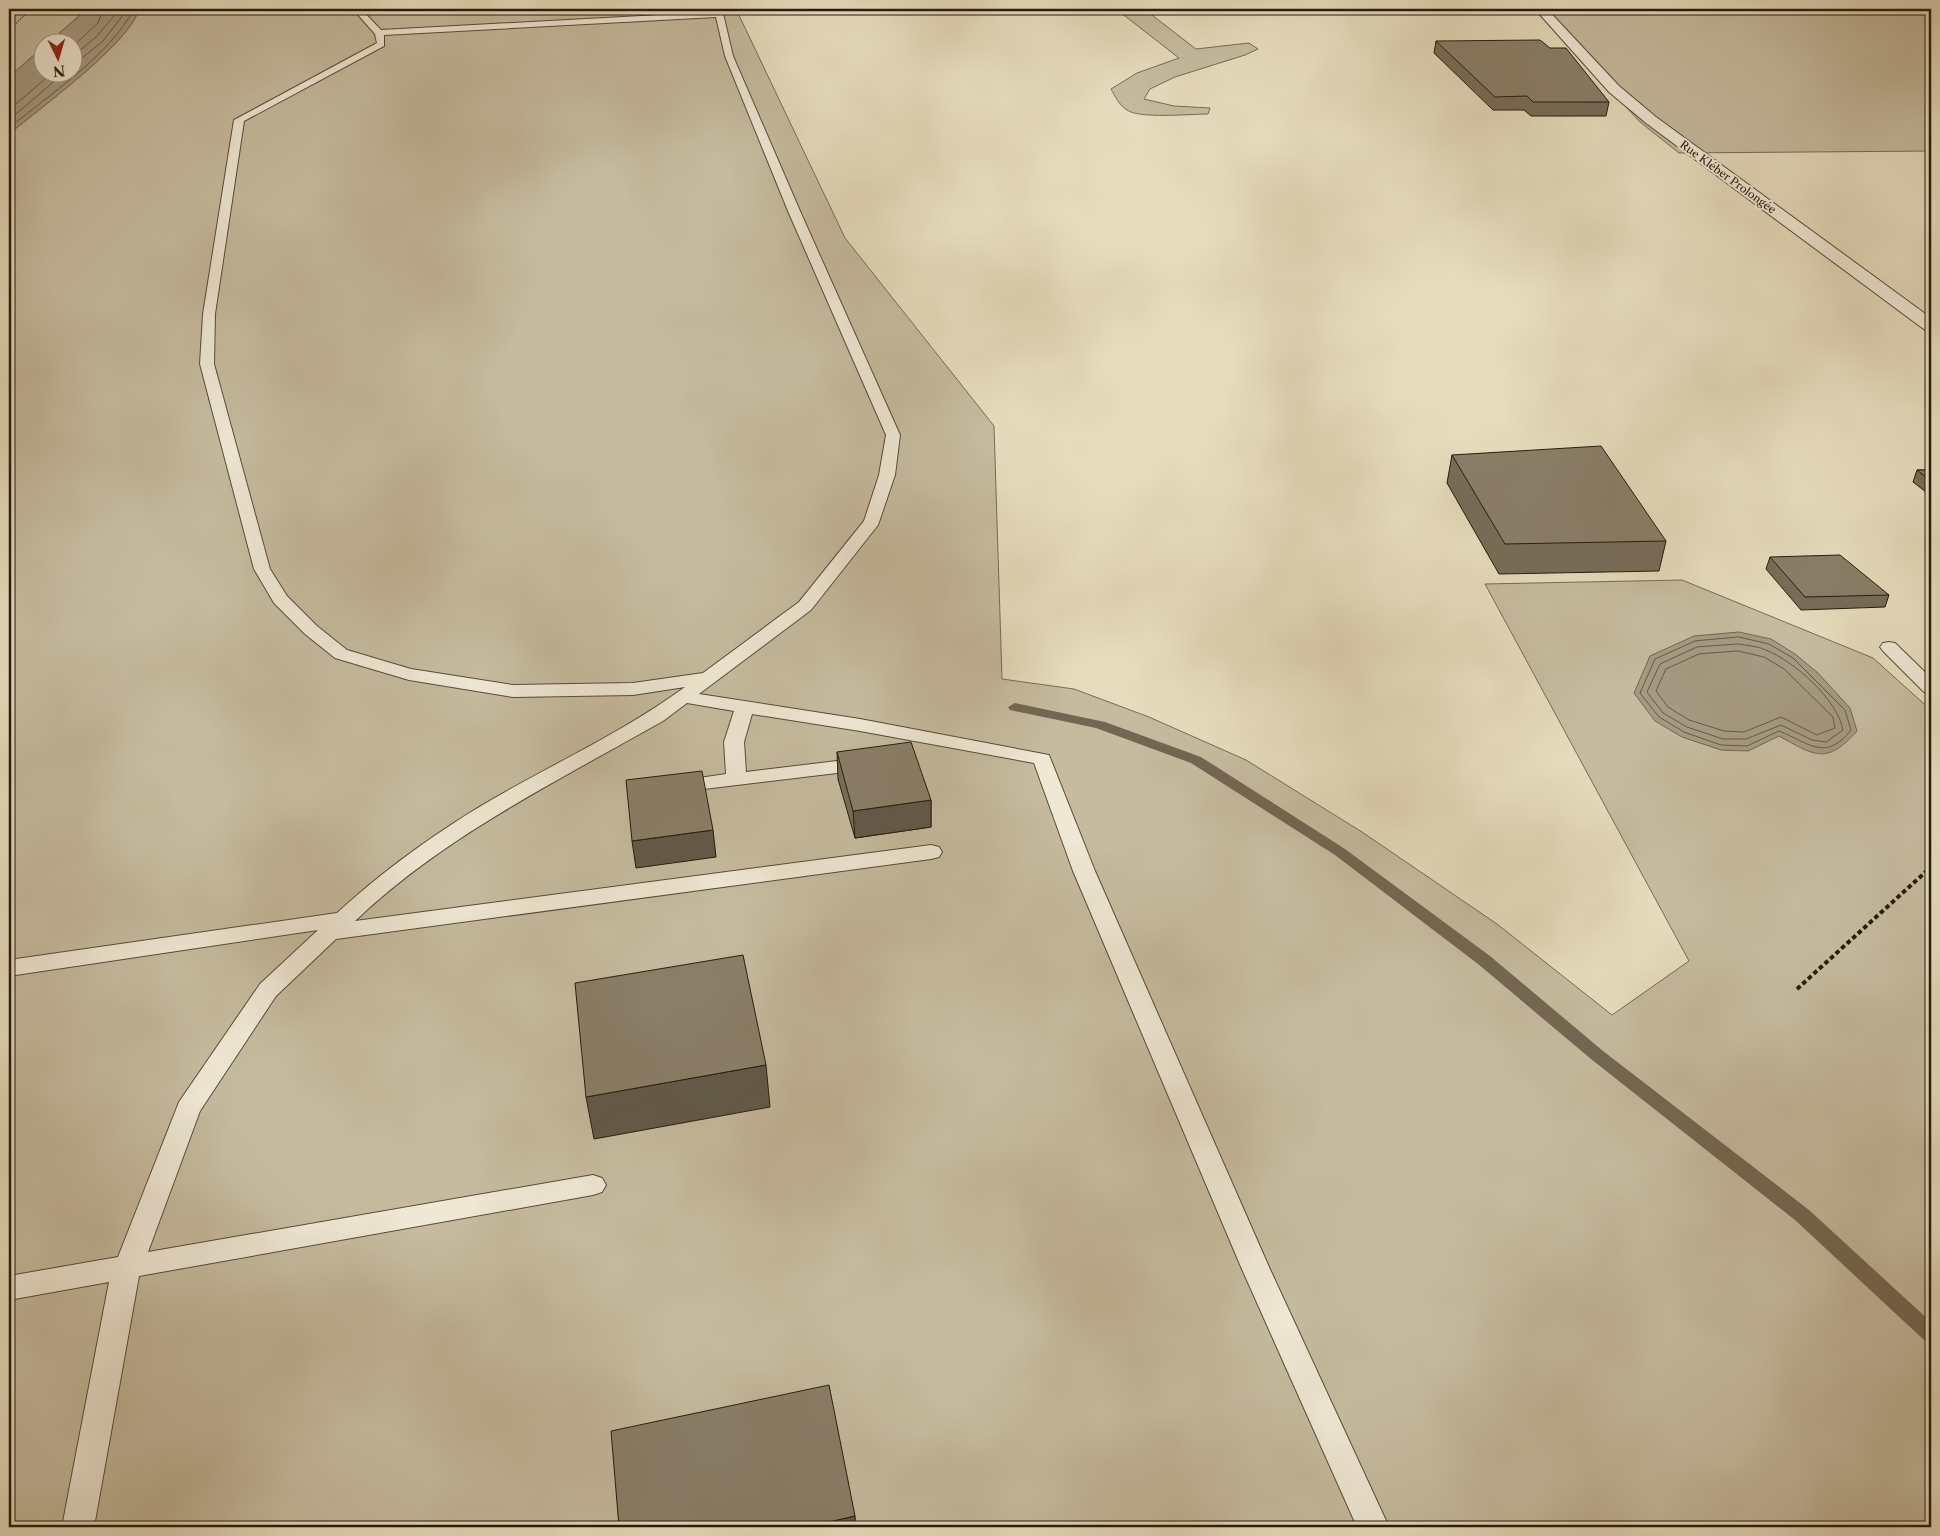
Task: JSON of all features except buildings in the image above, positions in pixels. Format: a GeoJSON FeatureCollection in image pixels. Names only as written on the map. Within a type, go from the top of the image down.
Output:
{"type":"FeatureCollection","features":[{"type":"Feature","properties":{"kind":"street","name":"Rue Kléber Prolongée"},"geometry":{"type":"LineString","coordinates":[[1541,9],[1614,89],[1651,120],[1931,326]]}},
{"type":"Feature","properties":{"kind":"lane"},"geometry":{"type":"LineString","coordinates":[[356,9],[380,32],[381,44],[239,120],[209,314],[207,364],[262,569],[280,599],[311,630],[341,654],[409,674],[513,691],[633,689],[708,678]]}},
{"type":"Feature","properties":{"kind":"lane"},"geometry":{"type":"LineString","coordinates":[[78,1527],[122,1284],[128,1267],[188,1109],[268,990],[370,894],[478,817],[656,717],[806,606],[872,522],[887,475],[894,435],[794,211],[729,56],[718,12],[380,32]]}},
{"type":"Feature","properties":{"kind":"lane"},"geometry":{"type":"LineString","coordinates":[[1889,647],[1931,688]]}},
{"type":"Feature","properties":{"kind":"lane"},"geometry":{"type":"LineString","coordinates":[[683,697],[1042,759],[1088,880],[1255,1267],[1373,1527]]}},
{"type":"Feature","properties":{"kind":"lane"},"geometry":{"type":"LineString","coordinates":[[736,779],[734,742],[745,707]]}},
{"type":"Feature","properties":{"kind":"lane"},"geometry":{"type":"LineString","coordinates":[[662,788],[862,764]]}},
{"type":"Feature","properties":{"kind":"lane"},"geometry":{"type":"LineString","coordinates":[[9,968],[336,925],[931,852]]}},
{"type":"Feature","properties":{"kind":"lane"},"geometry":{"type":"LineString","coordinates":[[9,1288],[593,1185]]}},
{"type":"Feature","properties":{"kind":"path"},"geometry":{"type":"LineString","coordinates":[[9,30],[26,14],[38,9]]}},
{"type":"Feature","properties":{"kind":"path"},"geometry":{"type":"LineString","coordinates":[[1797,989],[1931,866]]}},
{"type":"Feature","properties":{"kind":"shaded area"},"geometry":{"type":"Polygon","coordinates":[[[9,9],[87,9],[61,32],[32,32],[32,57],[9,77],[9,9]]]}},
{"type":"Feature","properties":{"kind":"shaded area"},"geometry":{"type":"Polygon","coordinates":[[[139,9],[736,9],[845,238],[994,426],[1002,679],[1074,689],[1149,717],[1246,760],[1362,832],[1497,924],[1612,1015],[1689,961],[1485,584],[1682,580],[1873,658],[1931,710],[1931,1527],[9,1527],[9,134],[73,82],[82,82],[82,75],[102,57],[132,23],[139,9]]]}},
{"type":"Feature","properties":{"kind":"shaded area"},"geometry":{"type":"Polygon","coordinates":[[[1116,9],[1144,9],[1196,49],[1249,43],[1258,49],[1245,55],[1175,77],[1150,89],[1144,99],[1174,106],[1210,108],[1208,114],[1153,115],[1133,113],[1122,106],[1111,89],[1137,73],[1179,58],[1116,9]]]}},
{"type":"Feature","properties":{"kind":"shaded area"},"geometry":{"type":"Polygon","coordinates":[[[1535,9],[1931,9],[1931,151],[1679,153],[1640,122],[1535,9]]]}},
{"type":"Feature","properties":{"kind":"water"},"geometry":{"type":"Polygon","coordinates":[[[87,9],[139,9],[132,23],[119,39],[82,75],[82,32],[61,32],[87,9]]]}},
{"type":"Feature","properties":{"kind":"water"},"geometry":{"type":"Polygon","coordinates":[[[32,57],[32,82],[73,82],[9,134],[9,77],[32,57]]]}},
{"type":"Feature","properties":{"kind":"water"},"geometry":{"type":"Polygon","coordinates":[[[1739,632],[1771,639],[1795,654],[1818,673],[1850,708],[1857,731],[1837,749],[1828,753],[1811,752],[1779,736],[1748,751],[1721,750],[1682,737],[1655,721],[1634,693],[1650,656],[1694,636],[1739,632]]]}},
{"type":"Feature","properties":{"kind":"waterway"},"geometry":{"type":"LineString","coordinates":[[1015,707],[1100,725],[1196,760],[1340,852],[1484,960],[1597,1055],[1802,1215],[1931,1334]]}}]}
